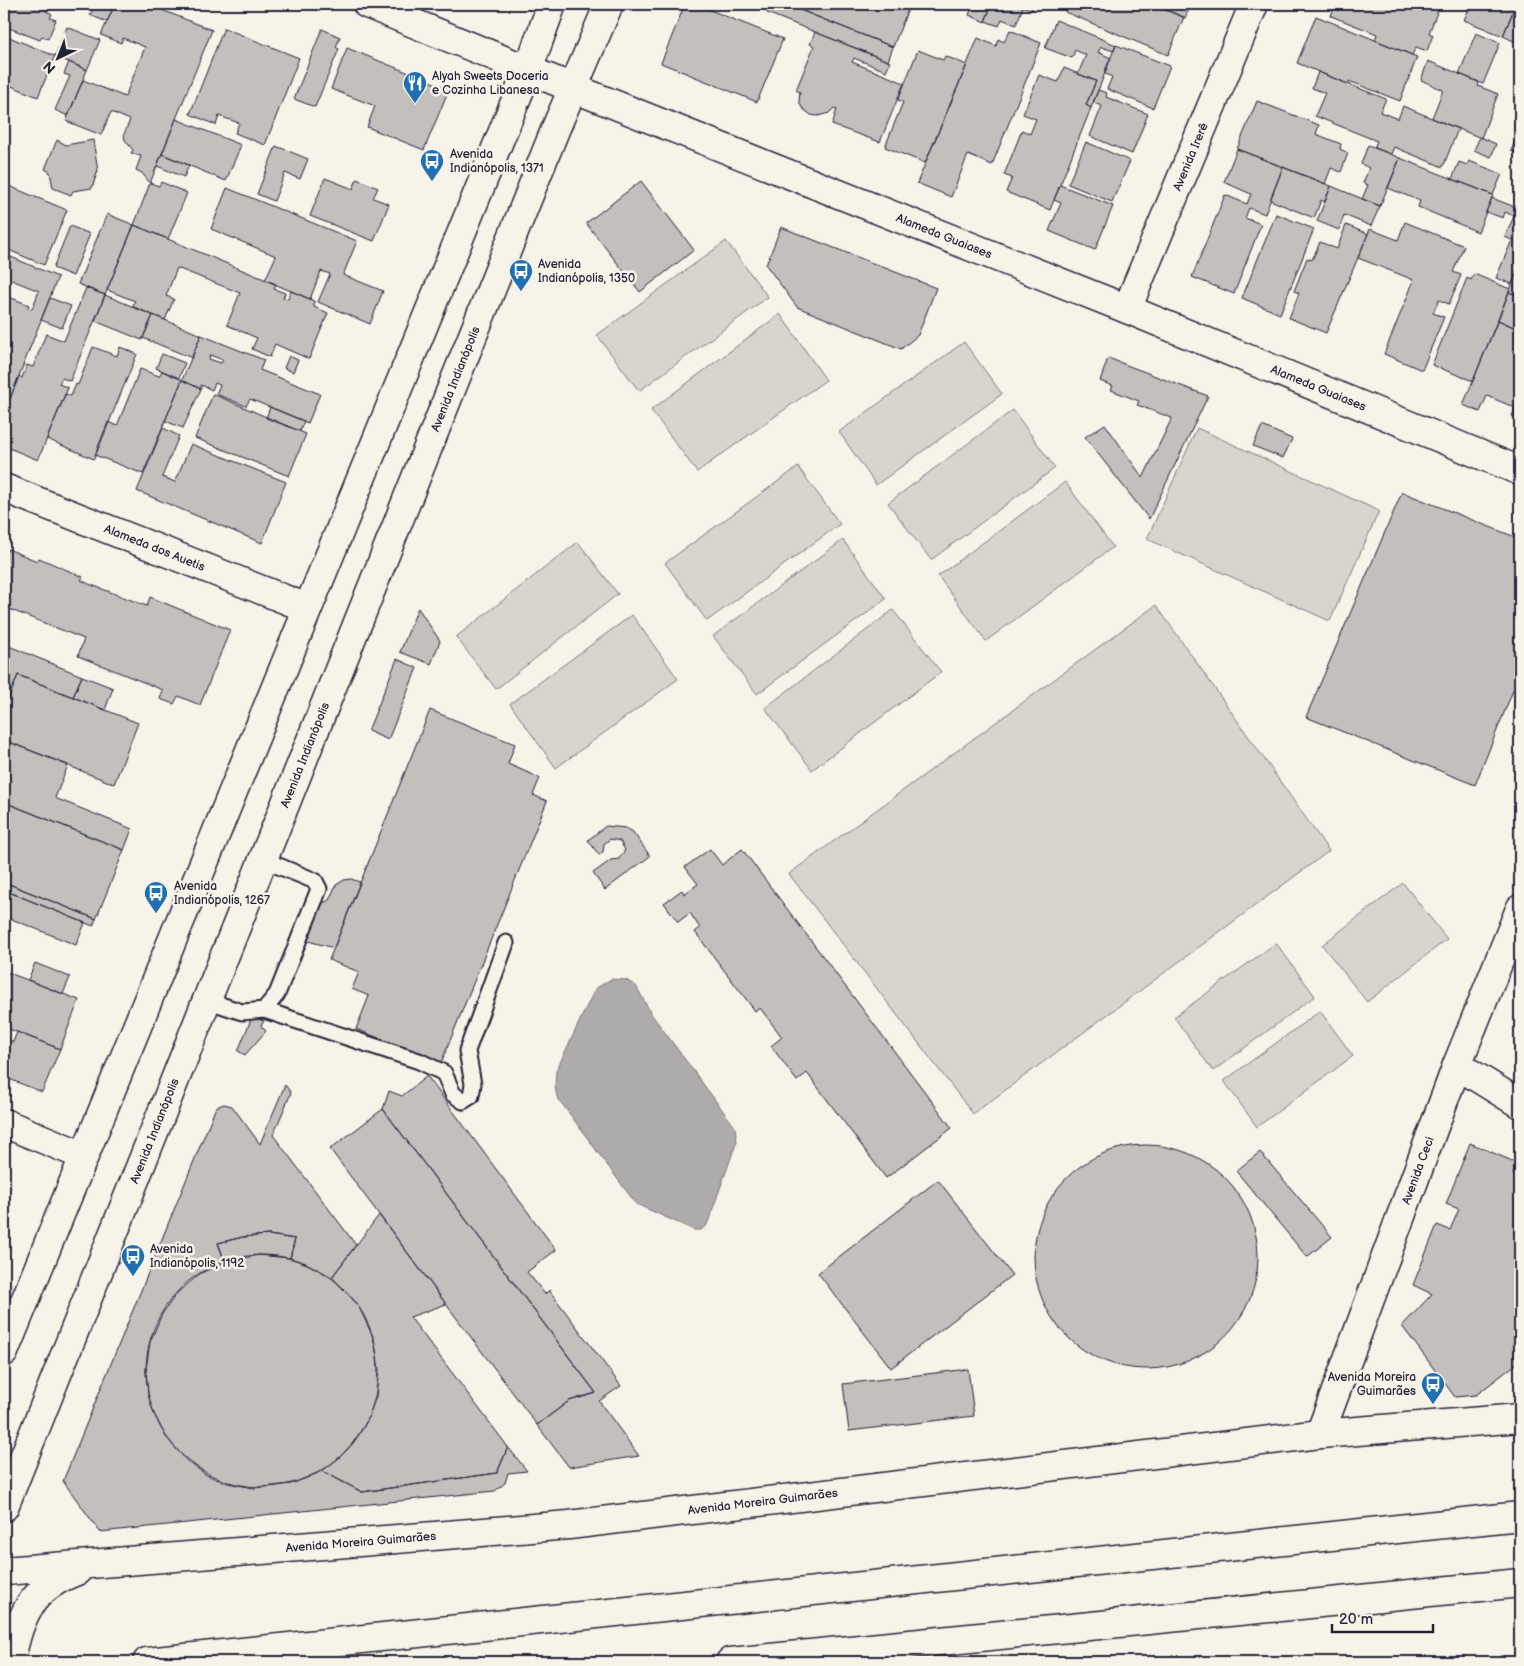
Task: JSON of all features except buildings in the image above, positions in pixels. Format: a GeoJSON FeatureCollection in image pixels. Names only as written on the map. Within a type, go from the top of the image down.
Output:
{"type":"FeatureCollection","features":[{"type":"Feature","properties":{"kind":"main road","name":"Alameda Guaiases"},"geometry":{"type":"LineString","coordinates":[[367,4],[1127,310],[1520,471]]}},
{"type":"Feature","properties":{"kind":"main road"},"geometry":{"type":"LineString","coordinates":[[4,1352],[528,70],[552,4]]}},
{"type":"Feature","properties":{"kind":"main road","name":"Avenida Indianópolis"},"geometry":{"type":"LineString","coordinates":[[4,1507],[573,88],[610,4]]}},
{"type":"Feature","properties":{"kind":"main road","name":"Avenida Irerê"},"geometry":{"type":"LineString","coordinates":[[1127,310],[1254,4]]}},
{"type":"Feature","properties":{"kind":"main road","name":"Alameda dos Auetis"},"geometry":{"type":"LineString","coordinates":[[4,488],[307,608]]}},
{"type":"Feature","properties":{"kind":"main road","name":"Avenida Ceci"},"geometry":{"type":"LineString","coordinates":[[1320,1434],[1457,1064],[1520,909]]}},
{"type":"Feature","properties":{"kind":"main road"},"geometry":{"type":"LineString","coordinates":[[1457,1064],[1520,1104]]}},
{"type":"Feature","properties":{"kind":"main road"},"geometry":{"type":"LineString","coordinates":[[4,1123],[84,1156]]}},
{"type":"Feature","properties":{"kind":"main road","name":"Avenida Moreira Guimarães"},"geometry":{"type":"LineString","coordinates":[[4,1571],[569,1525],[1320,1434],[1520,1418]]}},
{"type":"Feature","properties":{"kind":"main road"},"geometry":{"type":"LineString","coordinates":[[147,1662],[1520,1516]]}},
{"type":"Feature","properties":{"kind":"main road"},"geometry":{"type":"LineString","coordinates":[[10,1662],[31,1601],[42,1588],[56,1579],[106,1562]]}},
{"type":"Feature","properties":{"kind":"main road"},"geometry":{"type":"LineString","coordinates":[[730,1662],[1520,1583]]}},
{"type":"Feature","properties":{"kind":"lane"},"geometry":{"type":"LineString","coordinates":[[264,860],[315,881],[319,890],[277,994],[264,1010]]}},
{"type":"Feature","properties":{"kind":"lane"},"geometry":{"type":"LineString","coordinates":[[206,1000],[242,1012],[264,1010],[419,1061],[444,1073],[453,1094],[464,1101],[472,1096],[473,1084],[467,1051],[506,943]]}},
{"type":"Feature","properties":{"kind":"shaded area"},"geometry":{"type":"Polygon","coordinates":[[[726,241],[768,297],[639,391],[597,335],[726,241]]]}},
{"type":"Feature","properties":{"kind":"shaded area"},"geometry":{"type":"Polygon","coordinates":[[[780,314],[826,380],[697,472],[651,410],[780,314]]]}},
{"type":"Feature","properties":{"kind":"shaded area"},"geometry":{"type":"Polygon","coordinates":[[[964,342],[1002,394],[876,485],[839,432],[964,342]]]}},
{"type":"Feature","properties":{"kind":"shaded area"},"geometry":{"type":"Polygon","coordinates":[[[1013,410],[1055,468],[931,560],[888,503],[1013,410]]]}},
{"type":"Feature","properties":{"kind":"shaded area"},"geometry":{"type":"Polygon","coordinates":[[[1197,428],[1379,511],[1330,621],[1147,539],[1197,428]]]}},
{"type":"Feature","properties":{"kind":"shaded area"},"geometry":{"type":"Polygon","coordinates":[[[798,467],[840,524],[707,621],[665,563],[798,467]]]}},
{"type":"Feature","properties":{"kind":"shaded area"},"geometry":{"type":"Polygon","coordinates":[[[1065,482],[1113,547],[986,641],[938,576],[1065,482]]]}},
{"type":"Feature","properties":{"kind":"shaded area"},"geometry":{"type":"Polygon","coordinates":[[[843,540],[886,599],[757,694],[713,636],[843,540]]]}},
{"type":"Feature","properties":{"kind":"shaded area"},"geometry":{"type":"Polygon","coordinates":[[[578,542],[618,594],[496,689],[456,637],[578,542]]]}},
{"type":"Feature","properties":{"kind":"shaded area"},"geometry":{"type":"Polygon","coordinates":[[[1156,605],[1329,851],[973,1114],[789,874],[1156,605]]]}},
{"type":"Feature","properties":{"kind":"shaded area"},"geometry":{"type":"Polygon","coordinates":[[[893,610],[941,672],[812,770],[765,708],[893,610]]]}},
{"type":"Feature","properties":{"kind":"shaded area"},"geometry":{"type":"Polygon","coordinates":[[[632,615],[678,679],[556,768],[510,704],[632,615]]]}},
{"type":"Feature","properties":{"kind":"shaded area"},"geometry":{"type":"Polygon","coordinates":[[[1403,883],[1447,939],[1367,1002],[1322,945],[1403,883]]]}},
{"type":"Feature","properties":{"kind":"shaded area"},"geometry":{"type":"Polygon","coordinates":[[[1276,943],[1315,996],[1213,1071],[1174,1017],[1276,943]]]}},
{"type":"Feature","properties":{"kind":"shaded area"},"geometry":{"type":"Polygon","coordinates":[[[611,979],[626,980],[636,986],[652,1015],[735,1127],[737,1141],[707,1225],[701,1230],[694,1230],[636,1204],[557,1097],[555,1086],[556,1071],[595,989],[611,979]]]}},
{"type":"Feature","properties":{"kind":"shaded area"},"geometry":{"type":"Polygon","coordinates":[[[1320,1011],[1353,1056],[1257,1127],[1224,1081],[1320,1011]]]}},
{"type":"Feature","properties":{"kind":"place","name":"Alyah Sweets Doceria e Cozinha Libanesa"},"geometry":{"type":"Point","coordinates":[415,104]}},
{"type":"Feature","properties":{"kind":"place","name":"Avenida Indianópolis, 1371"},"geometry":{"type":"Point","coordinates":[432,182]}},
{"type":"Feature","properties":{"kind":"place","name":"Avenida Indianópolis, 1350"},"geometry":{"type":"Point","coordinates":[521,292]}},
{"type":"Feature","properties":{"kind":"place","name":"Avenida Indianópolis, 1267"},"geometry":{"type":"Point","coordinates":[156,914]}},
{"type":"Feature","properties":{"kind":"place","name":"Avenida Indianópolis, 1192"},"geometry":{"type":"Point","coordinates":[133,1277]}},
{"type":"Feature","properties":{"kind":"place","name":"Avenida Moreira Guimarães"},"geometry":{"type":"Point","coordinates":[1433,1405]}}]}
